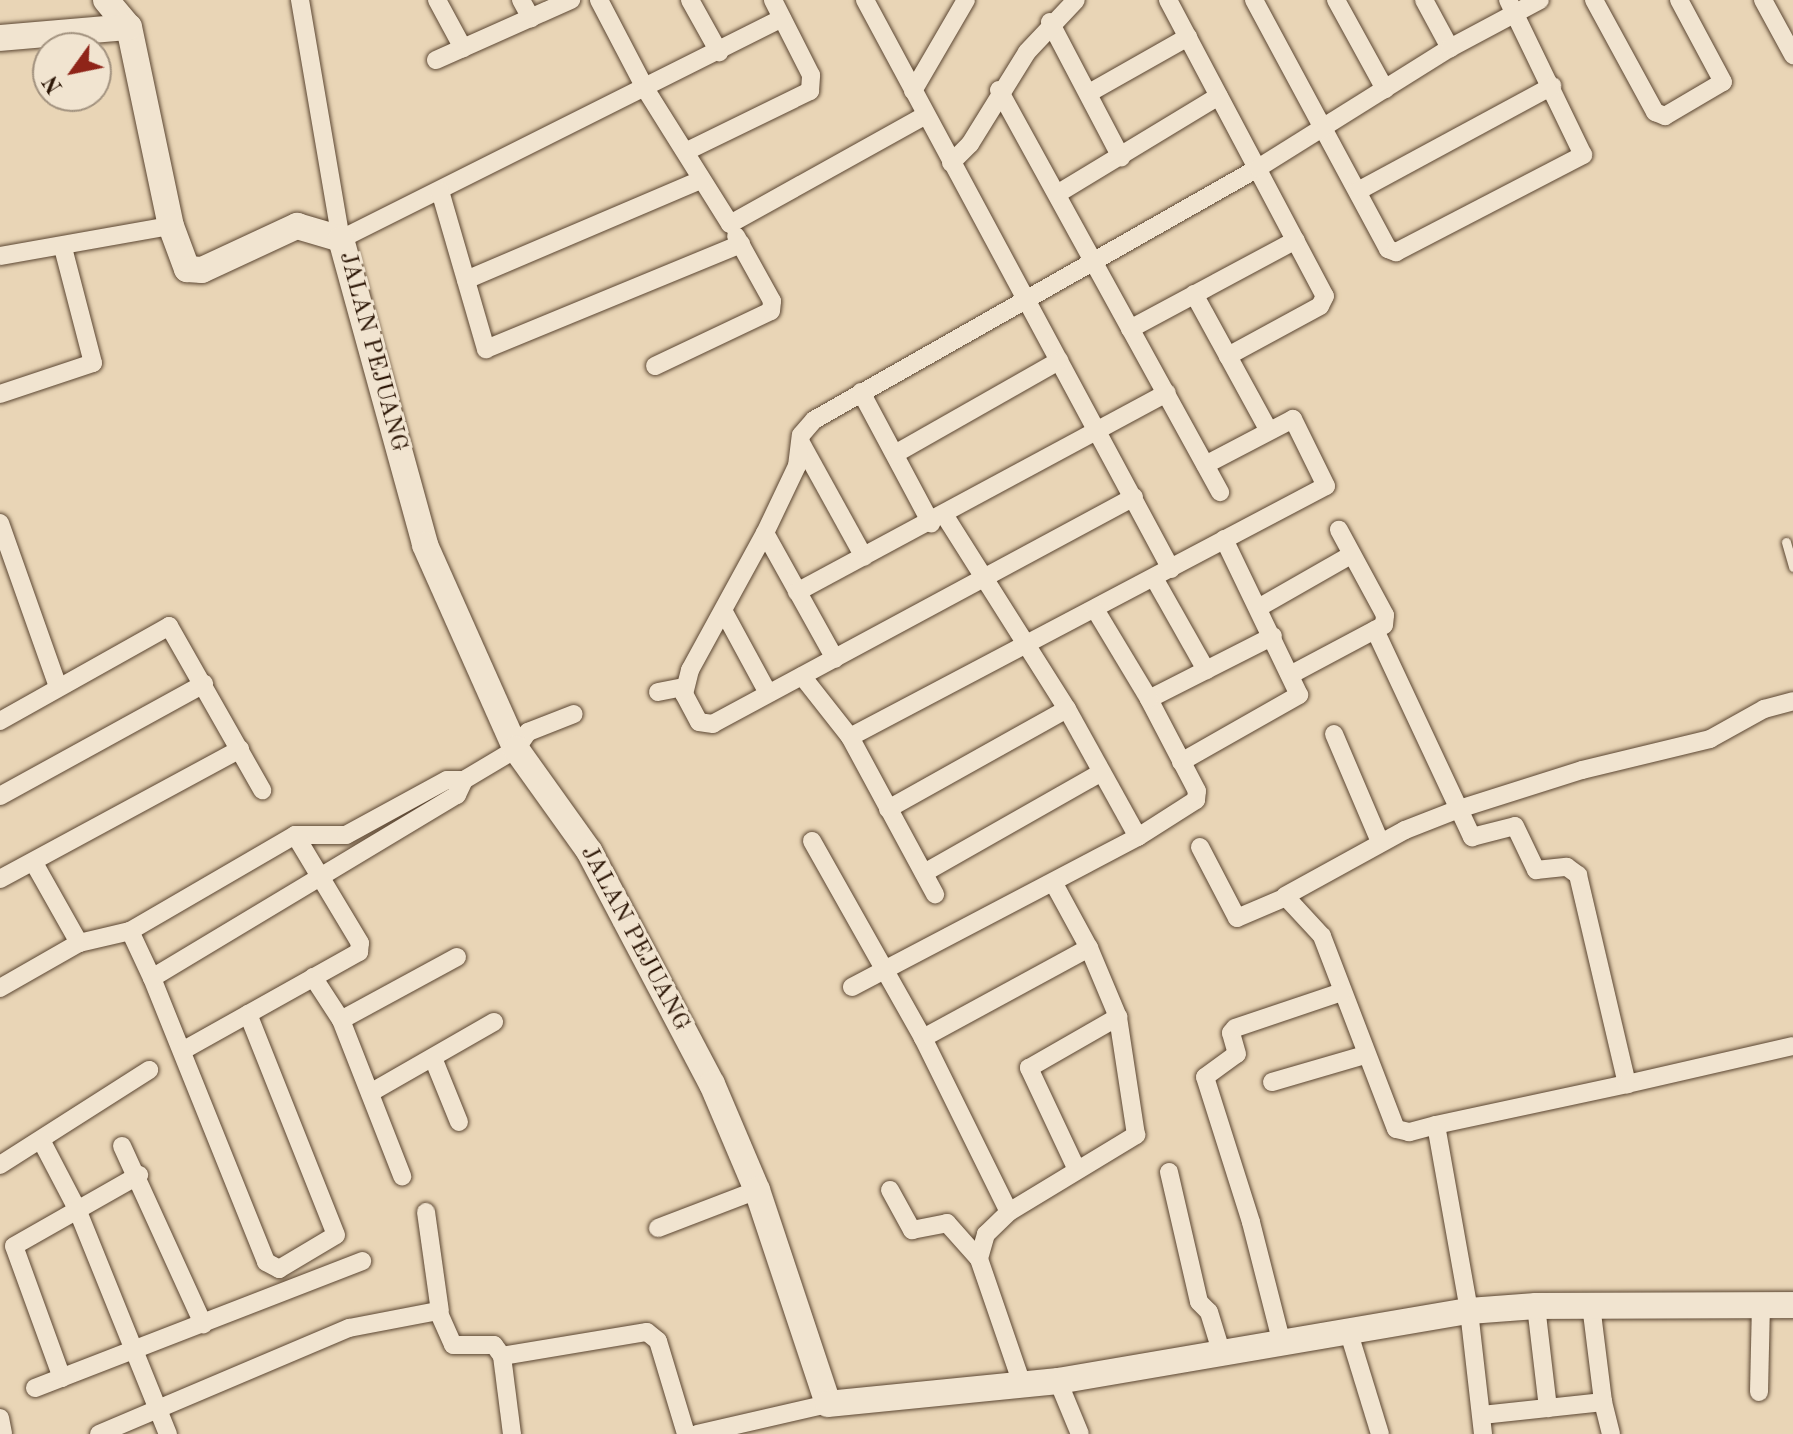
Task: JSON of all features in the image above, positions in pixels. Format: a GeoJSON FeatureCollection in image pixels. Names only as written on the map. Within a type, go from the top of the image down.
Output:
{"type":"FeatureCollection","features":[{"type":"Feature","properties":{"kind":"street"},"geometry":{"type":"LineString","coordinates":[[106,0],[129,27]]}},
{"type":"Feature","properties":{"kind":"street"},"geometry":{"type":"LineString","coordinates":[[300,0],[341,239],[646,90],[782,18]]}},
{"type":"Feature","properties":{"kind":"street"},"geometry":{"type":"LineString","coordinates":[[437,0],[463,48]]}},
{"type":"Feature","properties":{"kind":"street"},"geometry":{"type":"LineString","coordinates":[[521,0],[531,18]]}},
{"type":"Feature","properties":{"kind":"street"},"geometry":{"type":"LineString","coordinates":[[436,60],[571,0]]}},
{"type":"Feature","properties":{"kind":"street"},"geometry":{"type":"LineString","coordinates":[[599,0],[646,90],[687,151],[772,301],[771,311],[655,366]]}},
{"type":"Feature","properties":{"kind":"street"},"geometry":{"type":"LineString","coordinates":[[690,0],[719,52]]}},
{"type":"Feature","properties":{"kind":"street"},"geometry":{"type":"LineString","coordinates":[[687,151],[810,91],[811,75],[773,0]]}},
{"type":"Feature","properties":{"kind":"street"},"geometry":{"type":"LineString","coordinates":[[865,0],[1171,569]]}},
{"type":"Feature","properties":{"kind":"street"},"geometry":{"type":"LineString","coordinates":[[951,163],[970,144],[999,90],[1050,22],[1076,0]]}},
{"type":"Feature","properties":{"kind":"street"},"geometry":{"type":"LineString","coordinates":[[1168,0],[1325,296],[1324,303],[1228,356]]}},
{"type":"Feature","properties":{"kind":"street"},"geometry":{"type":"LineString","coordinates":[[1254,0],[1388,249],[1396,252],[1579,158],[1584,150],[1511,6]]}},
{"type":"Feature","properties":{"kind":"street"},"geometry":{"type":"LineString","coordinates":[[1336,0],[1385,89]]}},
{"type":"Feature","properties":{"kind":"street"},"geometry":{"type":"LineString","coordinates":[[1424,0],[1450,48]]}},
{"type":"Feature","properties":{"kind":"street"},"geometry":{"type":"LineString","coordinates":[[1134,497],[707,726],[692,711],[684,687],[797,466],[808,425],[1258,168],[1450,48],[1511,6],[1540,0]]}},
{"type":"Feature","properties":{"kind":"street"},"geometry":{"type":"LineString","coordinates":[[1594,0],[1655,112],[1665,116],[1723,82],[1679,0]]}},
{"type":"Feature","properties":{"kind":"street"},"geometry":{"type":"LineString","coordinates":[[1763,0],[1793,55]]}},
{"type":"Feature","properties":{"kind":"street"},"geometry":{"type":"LineString","coordinates":[[913,91],[961,3]]}},
{"type":"Feature","properties":{"kind":"street"},"geometry":{"type":"LineString","coordinates":[[1050,22],[1121,157]]}},
{"type":"Feature","properties":{"kind":"street"},"geometry":{"type":"LineString","coordinates":[[0,38],[129,27]]}},
{"type":"Feature","properties":{"kind":"street","name":"JALAN PEJUANG"},"geometry":{"type":"LineString","coordinates":[[129,27],[171,226],[186,267],[194,271],[297,226],[341,239],[425,545],[516,749],[589,851],[712,1084],[757,1190],[828,1404]]}},
{"type":"Feature","properties":{"kind":"street"},"geometry":{"type":"LineString","coordinates":[[1089,93],[1188,37]]}},
{"type":"Feature","properties":{"kind":"street"},"geometry":{"type":"LineString","coordinates":[[1358,191],[1552,86]]}},
{"type":"Feature","properties":{"kind":"street"},"geometry":{"type":"LineString","coordinates":[[999,90],[1220,492]]}},
{"type":"Feature","properties":{"kind":"street"},"geometry":{"type":"LineString","coordinates":[[1057,194],[1219,96]]}},
{"type":"Feature","properties":{"kind":"street"},"geometry":{"type":"LineString","coordinates":[[730,224],[926,115]]}},
{"type":"Feature","properties":{"kind":"street"},"geometry":{"type":"LineString","coordinates":[[466,280],[701,180]]}},
{"type":"Feature","properties":{"kind":"street"},"geometry":{"type":"LineString","coordinates":[[440,191],[486,349],[741,244]]}},
{"type":"Feature","properties":{"kind":"street"},"geometry":{"type":"LineString","coordinates":[[0,256],[63,248],[171,226]]}},
{"type":"Feature","properties":{"kind":"street"},"geometry":{"type":"LineString","coordinates":[[1130,329],[1296,240]]}},
{"type":"Feature","properties":{"kind":"street"},"geometry":{"type":"LineString","coordinates":[[0,394],[93,363],[63,248]]}},
{"type":"Feature","properties":{"kind":"street"},"geometry":{"type":"LineString","coordinates":[[1194,294],[1268,429]]}},
{"type":"Feature","properties":{"kind":"street"},"geometry":{"type":"LineString","coordinates":[[895,454],[1059,361]]}},
{"type":"Feature","properties":{"kind":"street"},"geometry":{"type":"LineString","coordinates":[[861,392],[895,454],[1067,709],[1138,837]]}},
{"type":"Feature","properties":{"kind":"street"},"geometry":{"type":"LineString","coordinates":[[797,592],[938,519],[1167,393]]}},
{"type":"Feature","properties":{"kind":"street"},"geometry":{"type":"LineString","coordinates":[[850,737],[1027,647],[1326,486],[1297,421],[1287,420],[1268,429],[1205,465]]}},
{"type":"Feature","properties":{"kind":"street"},"geometry":{"type":"LineString","coordinates":[[801,443],[864,557]]}},
{"type":"Feature","properties":{"kind":"street"},"geometry":{"type":"LineString","coordinates":[[0,523],[58,687]]}},
{"type":"Feature","properties":{"kind":"street"},"geometry":{"type":"LineString","coordinates":[[1292,674],[1384,625],[1385,615],[1339,530]]}},
{"type":"Feature","properties":{"kind":"street"},"geometry":{"type":"LineString","coordinates":[[765,533],[835,659]]}},
{"type":"Feature","properties":{"kind":"street"},"geometry":{"type":"LineString","coordinates":[[1181,762],[1297,699],[1292,674],[1224,539]]}},
{"type":"Feature","properties":{"kind":"street"},"geometry":{"type":"LineString","coordinates":[[1258,608],[1351,555]]}},
{"type":"Feature","properties":{"kind":"street"},"geometry":{"type":"LineString","coordinates":[[1154,578],[1206,670]]}},
{"type":"Feature","properties":{"kind":"street"},"geometry":{"type":"LineString","coordinates":[[852,987],[1138,837],[1196,800],[1181,762],[1149,699],[1095,609]]}},
{"type":"Feature","properties":{"kind":"street"},"geometry":{"type":"LineString","coordinates":[[724,612],[768,693]]}},
{"type":"Feature","properties":{"kind":"street"},"geometry":{"type":"LineString","coordinates":[[0,721],[164,624],[174,629],[262,790]]}},
{"type":"Feature","properties":{"kind":"street"},"geometry":{"type":"LineString","coordinates":[[1375,630],[1472,837],[1515,826],[1536,870],[1567,867],[1578,875],[1627,1084]]}},
{"type":"Feature","properties":{"kind":"street"},"geometry":{"type":"LineString","coordinates":[[1149,699],[1273,636]]}},
{"type":"Feature","properties":{"kind":"street"},"geometry":{"type":"LineString","coordinates":[[802,676],[850,737],[935,894]]}},
{"type":"Feature","properties":{"kind":"street"},"geometry":{"type":"LineString","coordinates":[[0,796],[204,684]]}},
{"type":"Feature","properties":{"kind":"street"},"geometry":{"type":"LineString","coordinates":[[658,692],[684,687]]}},
{"type":"Feature","properties":{"kind":"street"},"geometry":{"type":"LineString","coordinates":[[1200,847],[1237,918],[1284,898],[1380,842],[1459,809],[1582,770],[1710,739],[1764,709],[1793,701]]}},
{"type":"Feature","properties":{"kind":"street"},"geometry":{"type":"LineString","coordinates":[[888,809],[1067,709]]}},
{"type":"Feature","properties":{"kind":"street"},"geometry":{"type":"LineString","coordinates":[[0,988],[79,943],[130,931],[295,835],[346,835],[447,780],[464,780],[516,749],[528,732],[574,714]]}},
{"type":"Feature","properties":{"kind":"street"},"geometry":{"type":"LineString","coordinates":[[1334,734],[1380,842]]}},
{"type":"Feature","properties":{"kind":"street"},"geometry":{"type":"LineString","coordinates":[[0,879],[240,749]]}},
{"type":"Feature","properties":{"kind":"street"},"geometry":{"type":"LineString","coordinates":[[924,873],[1100,773]]}},
{"type":"Feature","properties":{"kind":"street"},"geometry":{"type":"LineString","coordinates":[[152,978],[457,795],[464,780]]}},
{"type":"Feature","properties":{"kind":"street"},"geometry":{"type":"LineString","coordinates":[[182,1051],[355,956],[360,948],[322,877],[295,835]]}},
{"type":"Feature","properties":{"kind":"street"},"geometry":{"type":"LineString","coordinates":[[346,835],[357,854]]}},
{"type":"Feature","properties":{"kind":"street"},"geometry":{"type":"LineString","coordinates":[[812,841],[923,1038],[1009,1212]]}},
{"type":"Feature","properties":{"kind":"street"},"geometry":{"type":"LineString","coordinates":[[34,863],[79,943]]}},
{"type":"Feature","properties":{"kind":"street"},"geometry":{"type":"LineString","coordinates":[[979,1259],[986,1234],[1009,1212],[1136,1135],[1118,1017],[1089,948],[1053,882]]}},
{"type":"Feature","properties":{"kind":"street"},"geometry":{"type":"LineString","coordinates":[[1284,898],[1322,936],[1365,1055],[1396,1129],[1409,1132],[1793,1046]]}},
{"type":"Feature","properties":{"kind":"street"},"geometry":{"type":"LineString","coordinates":[[130,931],[182,1051],[266,1262],[279,1269],[332,1242],[336,1230],[248,1014]]}},
{"type":"Feature","properties":{"kind":"street"},"geometry":{"type":"LineString","coordinates":[[923,1038],[1089,948]]}},
{"type":"Feature","properties":{"kind":"street"},"geometry":{"type":"LineString","coordinates":[[341,1020],[457,957]]}},
{"type":"Feature","properties":{"kind":"street"},"geometry":{"type":"LineString","coordinates":[[313,977],[341,1020],[402,1176]]}},
{"type":"Feature","properties":{"kind":"street"},"geometry":{"type":"LineString","coordinates":[[1281,1340],[1251,1222],[1205,1077],[1237,1054],[1231,1033],[1235,1028],[1342,992]]}},
{"type":"Feature","properties":{"kind":"street"},"geometry":{"type":"LineString","coordinates":[[1077,1170],[1029,1068],[1118,1017]]}},
{"type":"Feature","properties":{"kind":"street"},"geometry":{"type":"LineString","coordinates":[[370,1093],[494,1022]]}},
{"type":"Feature","properties":{"kind":"street"},"geometry":{"type":"LineString","coordinates":[[1272,1082],[1365,1055]]}},
{"type":"Feature","properties":{"kind":"street"},"geometry":{"type":"LineString","coordinates":[[433,1058],[459,1122]]}},
{"type":"Feature","properties":{"kind":"street"},"geometry":{"type":"LineString","coordinates":[[0,1165],[149,1070]]}},
{"type":"Feature","properties":{"kind":"street"},"geometry":{"type":"LineString","coordinates":[[1436,1125],[1469,1311],[1483,1424],[1548,1408],[1603,1402]]}},
{"type":"Feature","properties":{"kind":"street"},"geometry":{"type":"LineString","coordinates":[[41,1140],[77,1209],[168,1434]]}},
{"type":"Feature","properties":{"kind":"street"},"geometry":{"type":"LineString","coordinates":[[122,1146],[139,1175],[203,1324]]}},
{"type":"Feature","properties":{"kind":"street"},"geometry":{"type":"LineString","coordinates":[[1169,1172],[1199,1302],[1209,1312],[1221,1351]]}},
{"type":"Feature","properties":{"kind":"street"},"geometry":{"type":"LineString","coordinates":[[62,1378],[14,1246],[139,1175]]}},
{"type":"Feature","properties":{"kind":"street"},"geometry":{"type":"LineString","coordinates":[[658,1228],[757,1190]]}},
{"type":"Feature","properties":{"kind":"street"},"geometry":{"type":"LineString","coordinates":[[890,1190],[912,1230],[947,1223],[979,1259],[1022,1384]]}},
{"type":"Feature","properties":{"kind":"street"},"geometry":{"type":"LineString","coordinates":[[426,1212],[440,1311],[453,1345],[494,1345],[502,1356],[512,1434]]}},
{"type":"Feature","properties":{"kind":"street"},"geometry":{"type":"LineString","coordinates":[[35,1388],[362,1261]]}},
{"type":"Feature","properties":{"kind":"street"},"geometry":{"type":"LineString","coordinates":[[1591,1305],[1603,1402],[1611,1434]]}},
{"type":"Feature","properties":{"kind":"street"},"geometry":{"type":"LineString","coordinates":[[697,1434],[828,1404],[1058,1381],[1281,1340],[1469,1311],[1536,1306],[1793,1305]]}},
{"type":"Feature","properties":{"kind":"street"},"geometry":{"type":"LineString","coordinates":[[1536,1306],[1548,1408]]}},
{"type":"Feature","properties":{"kind":"street"},"geometry":{"type":"LineString","coordinates":[[1759,1392],[1761,1307]]}},
{"type":"Feature","properties":{"kind":"street"},"geometry":{"type":"LineString","coordinates":[[99,1434],[349,1328],[440,1311]]}},
{"type":"Feature","properties":{"kind":"street"},"geometry":{"type":"LineString","coordinates":[[1348,1330],[1380,1434]]}},
{"type":"Feature","properties":{"kind":"street"},"geometry":{"type":"LineString","coordinates":[[502,1356],[647,1332],[658,1341],[686,1434]]}},
{"type":"Feature","properties":{"kind":"street"},"geometry":{"type":"LineString","coordinates":[[1058,1381],[1080,1434]]}},
{"type":"Feature","properties":{"kind":"lane"},"geometry":{"type":"LineString","coordinates":[[1786,542],[1793,567]]}}]}
